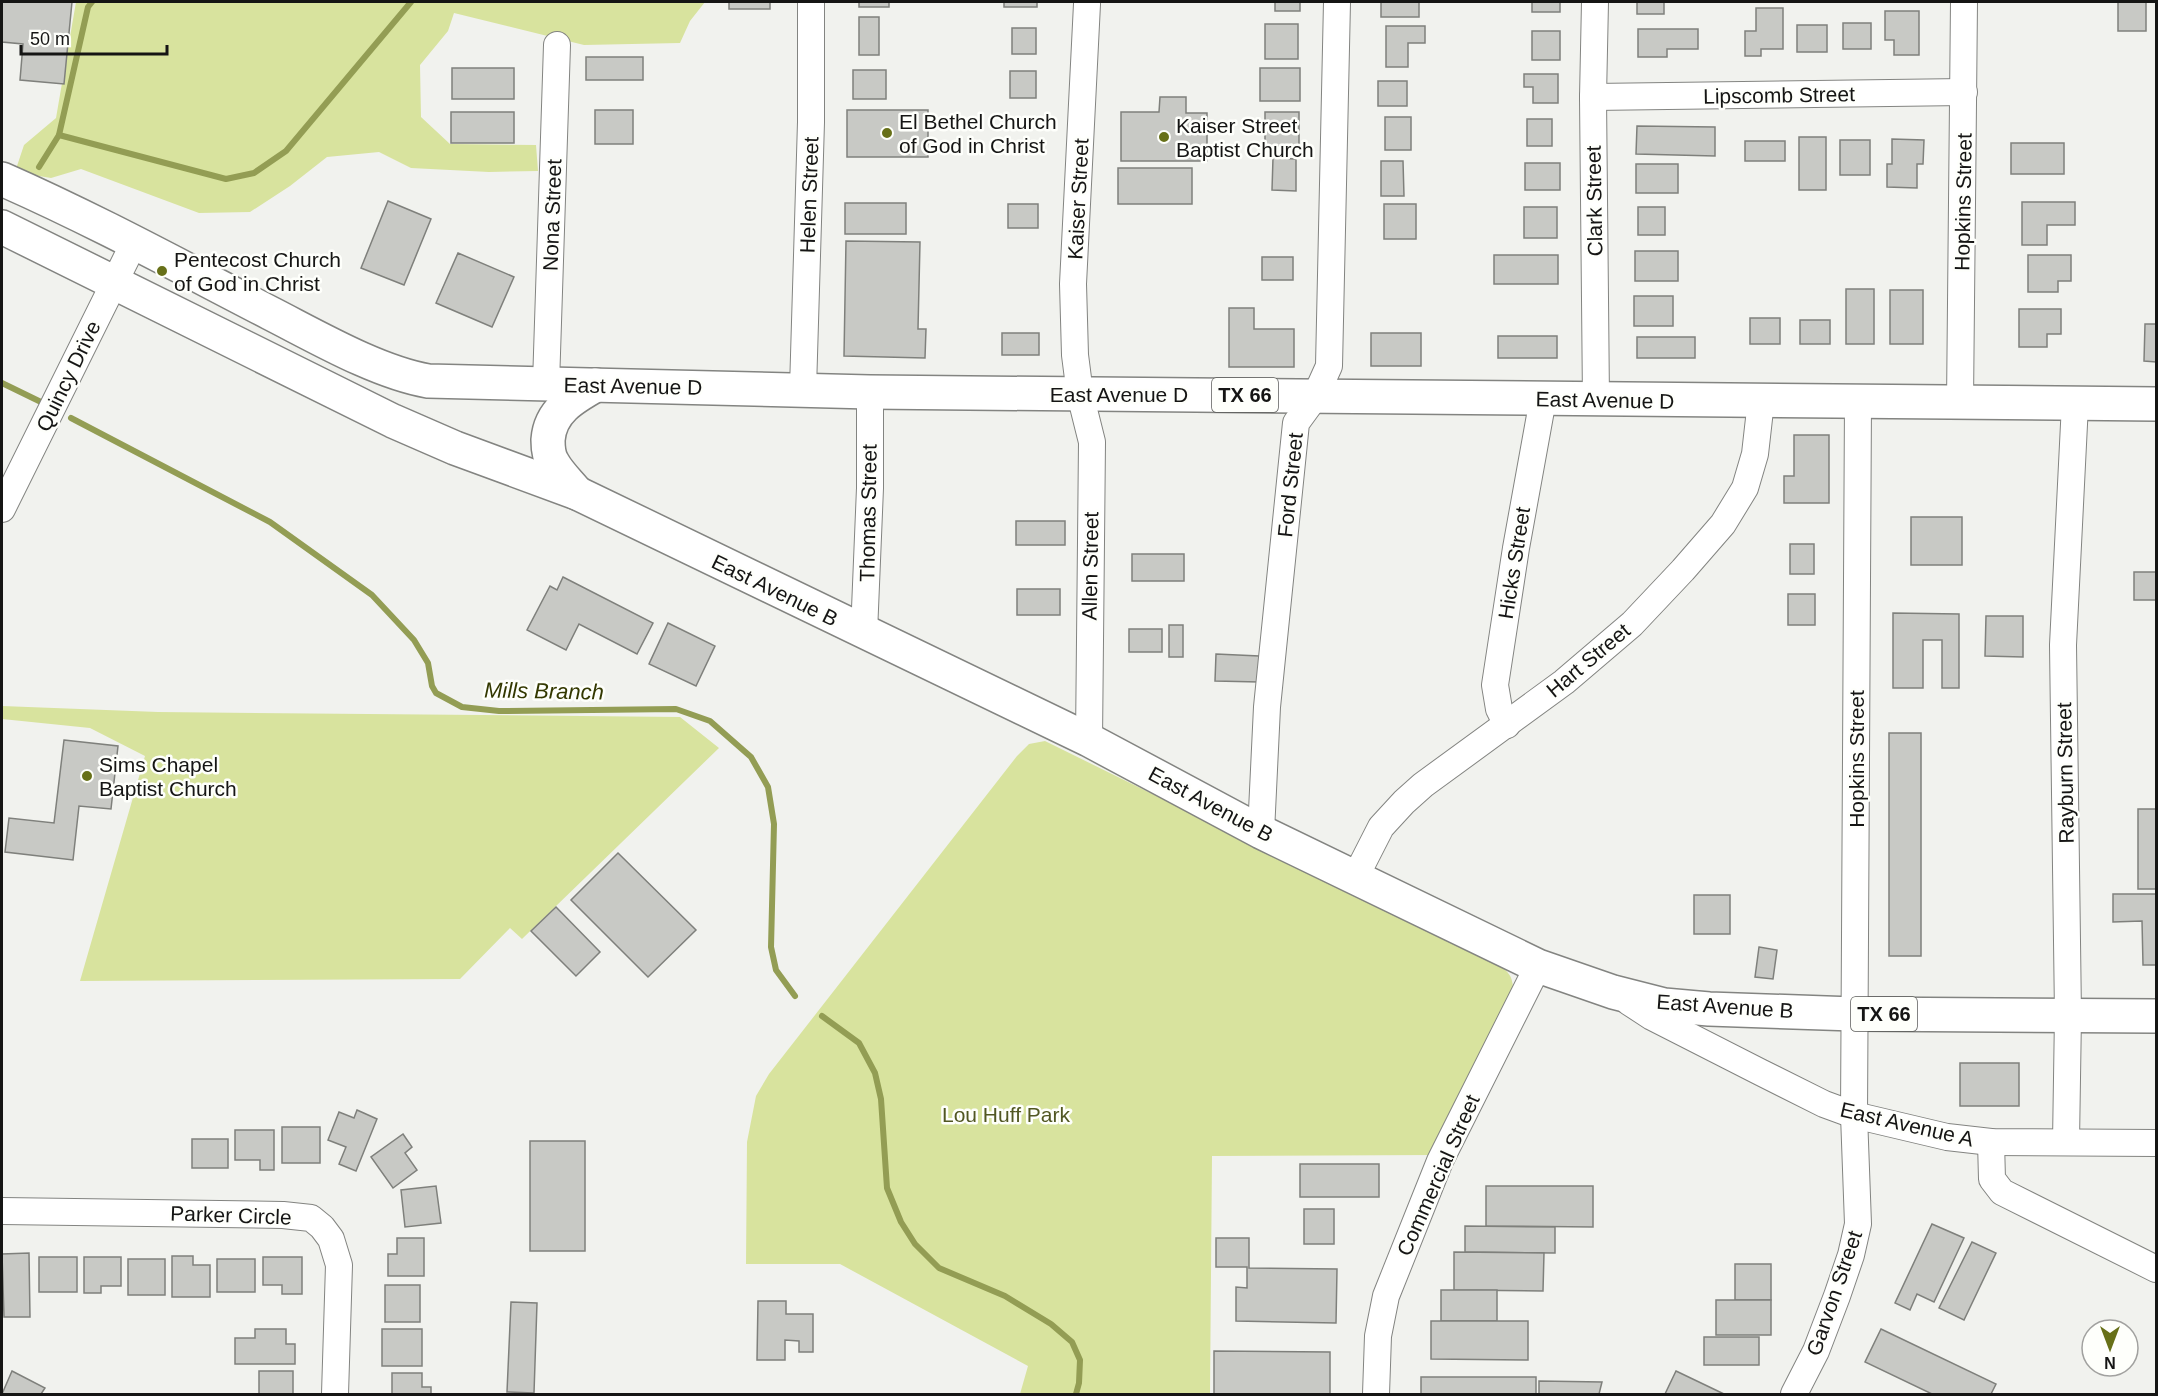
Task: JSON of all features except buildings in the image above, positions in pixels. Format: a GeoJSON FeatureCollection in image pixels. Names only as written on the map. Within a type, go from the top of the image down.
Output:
{"type":"FeatureCollection","features":[{"type":"Feature","properties":{"kind":"main road","name":"TX 66"},"geometry":{"type":"LineString","coordinates":[[2,179],[134,243]]}},
{"type":"Feature","properties":{"kind":"main road","name":"TX 66"},"geometry":{"type":"LineString","coordinates":[[2,227],[114,282]]}},
{"type":"Feature","properties":{"kind":"main road","name":"East Avenue D"},"geometry":{"type":"LineString","coordinates":[[134,243],[340,348],[410,378],[428,381],[870,392],[2157,404]]}},
{"type":"Feature","properties":{"kind":"main road","name":"East Avenue B"},"geometry":{"type":"LineString","coordinates":[[114,282],[316,383],[455,448],[577,493],[1089,740],[1261,832],[1538,966],[1613,992],[1675,1006],[1854,1014],[2157,1016]]}},
{"type":"Feature","properties":{"kind":"main road"},"geometry":{"type":"LineString","coordinates":[[577,493],[552,462],[548,445],[549,430],[558,411],[596,385]]}},
{"type":"Feature","properties":{"kind":"street","name":"Helen Street"},"geometry":{"type":"LineString","coordinates":[[803,389],[811,122],[811,2]]}},
{"type":"Feature","properties":{"kind":"street","name":"Ford Street"},"geometry":{"type":"LineString","coordinates":[[1261,832],[1267,707],[1296,423],[1315,397],[1329,366],[1337,2]]}},
{"type":"Feature","properties":{"kind":"street","name":"Clark Street"},"geometry":{"type":"LineString","coordinates":[[1595,2],[1593,97],[1596,400]]}},
{"type":"Feature","properties":{"kind":"street","name":"Hopkins Street"},"geometry":{"type":"LineString","coordinates":[[1960,403],[1964,2]]}},
{"type":"Feature","properties":{"kind":"street","name":"Kaiser Street"},"geometry":{"type":"LineString","coordinates":[[1080,394],[1075,355],[1074,284],[1087,4]]}},
{"type":"Feature","properties":{"kind":"street","name":"Nona Street"},"geometry":{"type":"LineString","coordinates":[[546,384],[557,45]]}},
{"type":"Feature","properties":{"kind":"street","name":"Lipscomb Street"},"geometry":{"type":"LineString","coordinates":[[1593,97],[1964,92]]}},
{"type":"Feature","properties":{"kind":"street","name":"Quincy Drive"},"geometry":{"type":"LineString","coordinates":[[2,509],[134,243]]}},
{"type":"Feature","properties":{"kind":"street","name":"Thomas Street"},"geometry":{"type":"LineString","coordinates":[[864,633],[870,488],[870,392]]}},
{"type":"Feature","properties":{"kind":"street","name":"Allen Street"},"geometry":{"type":"LineString","coordinates":[[1080,394],[1092,442],[1089,740]]}},
{"type":"Feature","properties":{"kind":"street","name":"Hicks Street"},"geometry":{"type":"LineString","coordinates":[[1508,725],[1499,709],[1495,685],[1516,548],[1543,399]]}},
{"type":"Feature","properties":{"kind":"street","name":"Hart Street"},"geometry":{"type":"LineString","coordinates":[[1356,876],[1381,827],[1404,802],[1423,785],[1564,682],[1632,624],[1723,524],[1745,488],[1755,454],[1761,401]]}},
{"type":"Feature","properties":{"kind":"street","name":"Hopkins Street"},"geometry":{"type":"LineString","coordinates":[[1854,1115],[1858,402]]}},
{"type":"Feature","properties":{"kind":"street","name":"Rayburn Street"},"geometry":{"type":"LineString","coordinates":[[2066,1142],[2068,1015],[2063,645],[2075,404]]}},
{"type":"Feature","properties":{"kind":"street","name":"Commercial Street"},"geometry":{"type":"LineString","coordinates":[[1376,1395],[1378,1336],[1386,1296],[1440,1161],[1538,966]]}},
{"type":"Feature","properties":{"kind":"street","name":"East Avenue A"},"geometry":{"type":"LineString","coordinates":[[1613,992],[1673,1028],[1824,1104],[1854,1115],[1947,1137],[1991,1142],[2157,1143]]}},
{"type":"Feature","properties":{"kind":"street","name":"Garvon Street"},"geometry":{"type":"LineString","coordinates":[[1794,1395],[1816,1351],[1837,1296],[1851,1255],[1858,1224],[1854,1115]]}},
{"type":"Feature","properties":{"kind":"street"},"geometry":{"type":"LineString","coordinates":[[1991,1142],[1992,1179],[2002,1192],[2157,1269]]}},
{"type":"Feature","properties":{"kind":"street","name":"Parker Circle"},"geometry":{"type":"LineString","coordinates":[[2,1211],[283,1215],[311,1218],[331,1239],[339,1265],[335,1395]]}},
{"type":"Feature","properties":{"kind":"green space"},"geometry":{"type":"Polygon","coordinates":[[[76,2],[705,2],[690,21],[680,43],[584,45],[454,13],[448,31],[420,65],[421,117],[450,144],[536,145],[538,171],[489,172],[411,168],[379,152],[327,157],[290,186],[250,212],[199,213],[81,169],[51,178],[15,172],[24,145],[56,118],[76,2]]]}},
{"type":"Feature","properties":{"kind":"green space"},"geometry":{"type":"Polygon","coordinates":[[[2,706],[158,712],[680,717],[719,748],[522,939],[510,928],[460,979],[80,981],[145,756],[90,728],[2,719],[2,706]]]}},
{"type":"Feature","properties":{"kind":"green space","name":"Lou Huff Park"},"geometry":{"type":"Polygon","coordinates":[[[1045,741],[1499,965],[1512,979],[1513,987],[1433,1155],[1212,1156],[1210,1394],[1020,1394],[1028,1366],[840,1264],[746,1264],[747,1142],[756,1096],[769,1074],[1017,756],[1029,744],[1045,741]]]}},
{"type":"Feature","properties":{"kind":"waterway","name":"Mills Branch"},"geometry":{"type":"LineString","coordinates":[[39,167],[59,135],[88,7],[92,2]]}},
{"type":"Feature","properties":{"kind":"waterway"},"geometry":{"type":"LineString","coordinates":[[59,135],[226,179],[254,173],[286,151],[411,2]]}},
{"type":"Feature","properties":{"kind":"waterway","name":"Mills Branch"},"geometry":{"type":"LineString","coordinates":[[2,383],[41,402]]}},
{"type":"Feature","properties":{"kind":"waterway","name":"Mills Branch"},"geometry":{"type":"LineString","coordinates":[[71,418],[270,522],[372,595],[414,640],[428,663],[432,686],[436,693],[462,707],[499,711],[676,709],[710,721],[751,757],[768,787],[774,824],[771,947],[776,970],[795,996]]}},
{"type":"Feature","properties":{"kind":"waterway","name":"Mills Branch"},"geometry":{"type":"LineString","coordinates":[[822,1016],[859,1043],[875,1073],[881,1099],[887,1188],[901,1222],[915,1244],[939,1268],[1005,1296],[1051,1324],[1072,1342],[1080,1360],[1076,1394]]}},
{"type":"Feature","properties":{"kind":"place","name":"El Bethel Church of God in Christ"},"geometry":{"type":"Point","coordinates":[887,133]}},
{"type":"Feature","properties":{"kind":"place","name":"Kaiser Street Baptist Church"},"geometry":{"type":"Point","coordinates":[1164,137]}},
{"type":"Feature","properties":{"kind":"place","name":"Pentecost Church of God in Christ"},"geometry":{"type":"Point","coordinates":[162,271]}},
{"type":"Feature","properties":{"kind":"place","name":"Sims Chapel Baptist Church"},"geometry":{"type":"Point","coordinates":[87,776]}}]}
